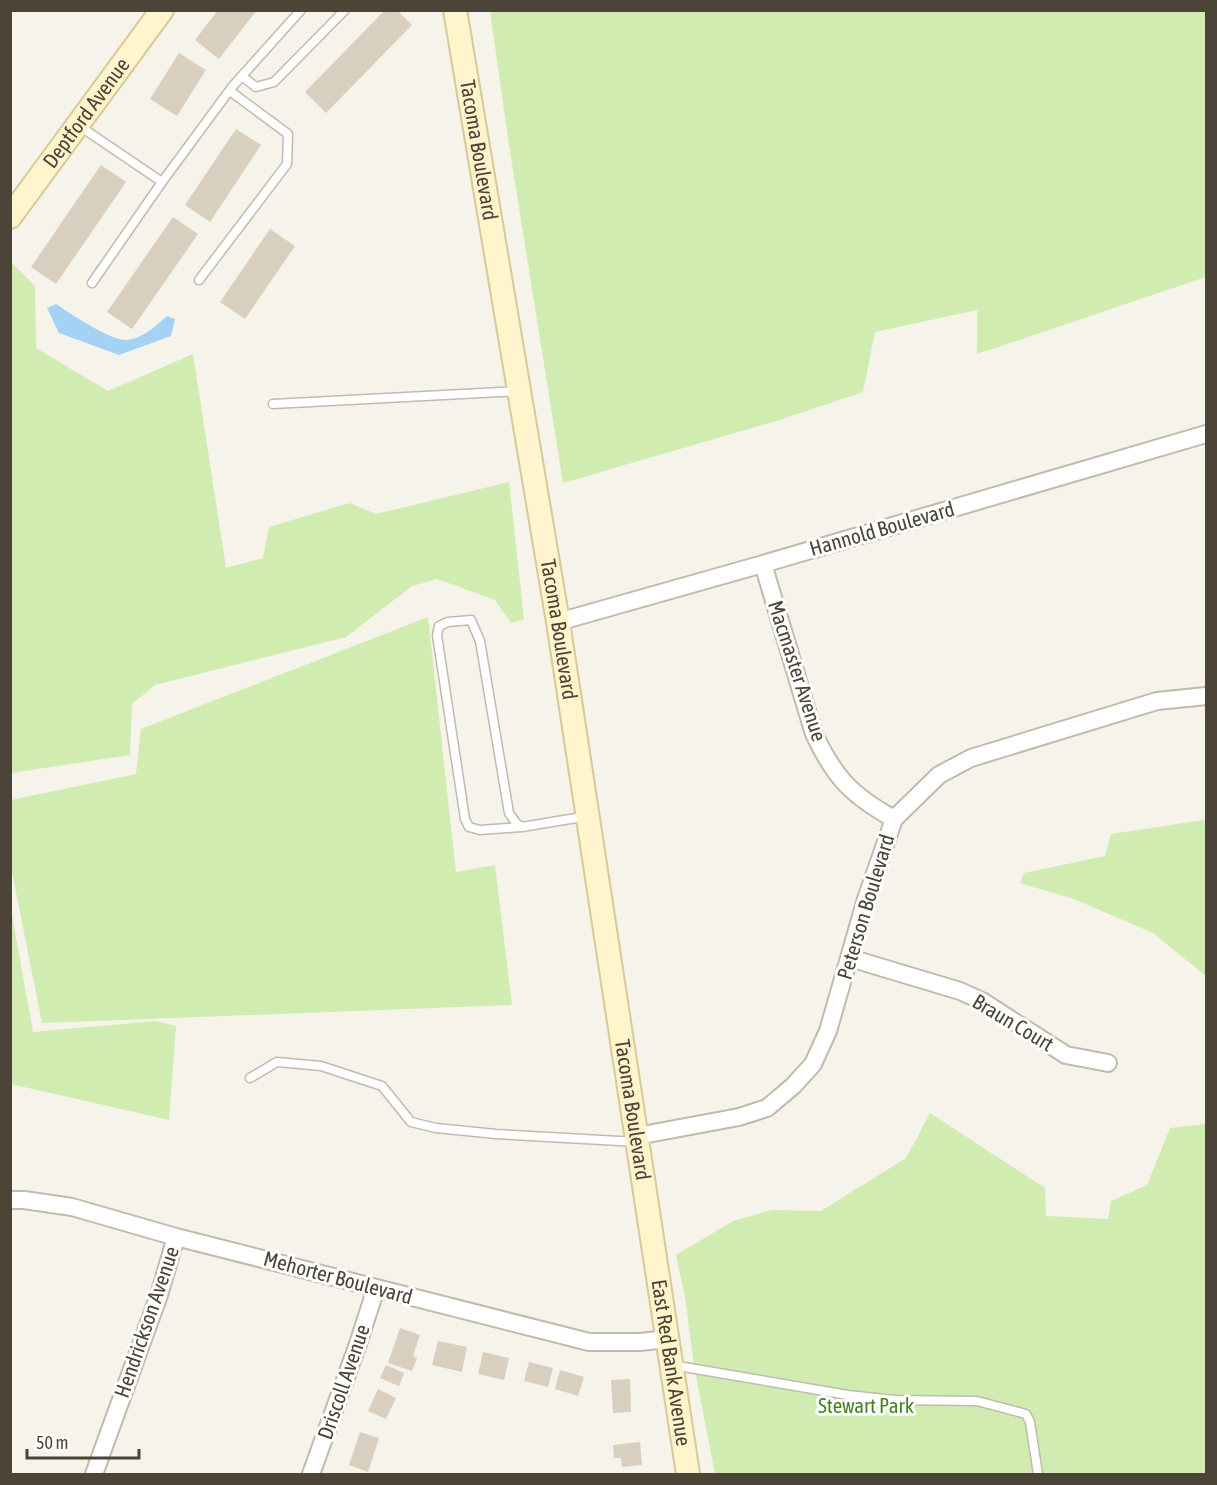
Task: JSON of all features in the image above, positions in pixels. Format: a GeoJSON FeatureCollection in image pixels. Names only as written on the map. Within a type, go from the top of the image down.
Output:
{"type":"FeatureCollection","features":[{"type":"Feature","properties":{"kind":"street","name":"Tacoma Boulevard"},"geometry":{"type":"LineString","coordinates":[[455,10],[558,622],[654,1251]]}},
{"type":"Feature","properties":{"kind":"street","name":"Deptford Avenue"},"geometry":{"type":"LineString","coordinates":[[10,217],[77,125],[152,14]]}},
{"type":"Feature","properties":{"kind":"street","name":"Hannold Boulevard"},"geometry":{"type":"LineString","coordinates":[[558,622],[1206,434]]}},
{"type":"Feature","properties":{"kind":"street","name":"Macmaster Avenue"},"geometry":{"type":"LineString","coordinates":[[764,564],[814,734],[825,758],[854,794],[894,819]]}},
{"type":"Feature","properties":{"kind":"street","name":"Peterson Boulevard"},"geometry":{"type":"LineString","coordinates":[[637,1139],[739,1117],[767,1108],[793,1086],[813,1064],[828,1030],[866,899],[894,819],[939,775],[971,758],[1157,701],[1206,696]]}},
{"type":"Feature","properties":{"kind":"street","name":"Braun Court"},"geometry":{"type":"LineString","coordinates":[[850,958],[960,992],[982,1001],[1066,1055],[1108,1063]]}},
{"type":"Feature","properties":{"kind":"street","name":"Mehorter Boulevard"},"geometry":{"type":"LineString","coordinates":[[10,1200],[72,1207],[176,1237],[588,1342],[640,1342],[668,1339]]}},
{"type":"Feature","properties":{"kind":"street","name":"Hendrickson Avenue"},"geometry":{"type":"LineString","coordinates":[[94,1474],[159,1296],[176,1237]]}},
{"type":"Feature","properties":{"kind":"street","name":"East Red Bank Avenue"},"geometry":{"type":"LineString","coordinates":[[654,1251],[688,1474]]}},
{"type":"Feature","properties":{"kind":"street","name":"Driscoll Avenue"},"geometry":{"type":"LineString","coordinates":[[311,1474],[376,1288]]}},
{"type":"Feature","properties":{"kind":"lane"},"geometry":{"type":"LineString","coordinates":[[92,283],[162,182],[230,91],[301,10]]}},
{"type":"Feature","properties":{"kind":"lane"},"geometry":{"type":"LineString","coordinates":[[242,76],[256,87],[274,82],[342,11]]}},
{"type":"Feature","properties":{"kind":"lane"},"geometry":{"type":"LineString","coordinates":[[199,280],[287,164],[288,134],[230,91]]}},
{"type":"Feature","properties":{"kind":"lane"},"geometry":{"type":"LineString","coordinates":[[77,125],[162,182]]}},
{"type":"Feature","properties":{"kind":"lane"},"geometry":{"type":"LineString","coordinates":[[273,404],[519,391]]}},
{"type":"Feature","properties":{"kind":"lane"},"geometry":{"type":"LineString","coordinates":[[522,827],[516,824],[509,813],[476,628],[471,620],[448,622],[439,626],[437,635],[465,819],[470,827],[480,830],[522,827],[588,816]]}},
{"type":"Feature","properties":{"kind":"lane"},"geometry":{"type":"LineString","coordinates":[[250,1078],[277,1062],[321,1066],[382,1086],[411,1122],[436,1128],[496,1134],[637,1139]]}},
{"type":"Feature","properties":{"kind":"lane"},"geometry":{"type":"LineString","coordinates":[[672,1365],[848,1395],[895,1400],[977,1401],[1026,1414],[1030,1422],[1038,1474]]}},
{"type":"Feature","properties":{"kind":"green space"},"geometry":{"type":"Polygon","coordinates":[[[490,11],[1206,11],[1206,277],[977,354],[977,310],[875,332],[863,392],[776,421],[563,483],[490,11]]]}},
{"type":"Feature","properties":{"kind":"green space"},"geometry":{"type":"Polygon","coordinates":[[[11,262],[35,286],[36,348],[108,391],[193,354],[226,568],[263,558],[269,527],[350,503],[376,514],[509,482],[524,619],[511,623],[495,600],[437,579],[412,586],[346,637],[155,685],[132,704],[130,755],[11,773],[11,262]]]}},
{"type":"Feature","properties":{"kind":"green space"},"geometry":{"type":"Polygon","coordinates":[[[428,617],[456,872],[495,865],[512,1005],[42,1023],[11,867],[11,800],[136,774],[141,729],[428,617]]]}},
{"type":"Feature","properties":{"kind":"green space"},"geometry":{"type":"Polygon","coordinates":[[[1204,820],[1206,828],[1206,976],[1153,933],[1074,899],[1020,883],[1024,873],[1105,856],[1111,834],[1204,820]]]}},
{"type":"Feature","properties":{"kind":"green space"},"geometry":{"type":"Polygon","coordinates":[[[11,909],[33,1032],[156,1021],[176,1026],[169,1120],[11,1084],[11,909]]]}},
{"type":"Feature","properties":{"kind":"green space","name":"Stewart Park"},"geometry":{"type":"Polygon","coordinates":[[[930,1113],[1045,1188],[1046,1216],[1108,1219],[1111,1201],[1147,1185],[1170,1128],[1206,1124],[1206,1474],[715,1474],[676,1255],[733,1221],[772,1210],[821,1211],[906,1158],[930,1113]]]}},
{"type":"Feature","properties":{"kind":"water"},"geometry":{"type":"Polygon","coordinates":[[[56,304],[90,326],[111,336],[127,340],[149,331],[167,316],[175,319],[171,336],[119,355],[59,333],[47,308],[56,304]]]}},
{"type":"Feature","properties":{"kind":"building"},"geometry":{"type":"Polygon","coordinates":[[[218,10],[257,10],[219,59],[195,40],[218,10]]]}},
{"type":"Feature","properties":{"kind":"building"},"geometry":{"type":"Polygon","coordinates":[[[385,10],[397,10],[412,25],[326,113],[305,92],[385,10]]]}},
{"type":"Feature","properties":{"kind":"building"},"geometry":{"type":"Polygon","coordinates":[[[179,53],[206,70],[177,116],[150,99],[179,53]]]}},
{"type":"Feature","properties":{"kind":"building"},"geometry":{"type":"Polygon","coordinates":[[[236,129],[261,145],[210,222],[185,205],[236,129]]]}},
{"type":"Feature","properties":{"kind":"building"},"geometry":{"type":"Polygon","coordinates":[[[101,165],[126,182],[56,284],[31,267],[101,165]]]}},
{"type":"Feature","properties":{"kind":"building"},"geometry":{"type":"Polygon","coordinates":[[[173,217],[198,234],[132,329],[107,312],[173,217]]]}},
{"type":"Feature","properties":{"kind":"building"},"geometry":{"type":"Polygon","coordinates":[[[270,229],[295,246],[245,319],[220,302],[270,229]]]}},
{"type":"Feature","properties":{"kind":"building"},"geometry":{"type":"Polygon","coordinates":[[[400,1328],[420,1335],[413,1356],[417,1358],[412,1371],[388,1363],[400,1328]]]}},
{"type":"Feature","properties":{"kind":"building"},"geometry":{"type":"Polygon","coordinates":[[[438,1341],[467,1347],[462,1372],[432,1365],[438,1341]]]}},
{"type":"Feature","properties":{"kind":"building"},"geometry":{"type":"Polygon","coordinates":[[[483,1352],[509,1358],[504,1380],[478,1374],[483,1352]]]}},
{"type":"Feature","properties":{"kind":"building"},"geometry":{"type":"Polygon","coordinates":[[[529,1362],[553,1368],[548,1387],[524,1381],[529,1362]]]}},
{"type":"Feature","properties":{"kind":"building"},"geometry":{"type":"Polygon","coordinates":[[[386,1365],[404,1373],[399,1386],[380,1378],[386,1365]]]}},
{"type":"Feature","properties":{"kind":"building"},"geometry":{"type":"Polygon","coordinates":[[[560,1370],[584,1377],[578,1396],[555,1389],[560,1370]]]}},
{"type":"Feature","properties":{"kind":"building"},"geometry":{"type":"Polygon","coordinates":[[[630,1379],[631,1412],[613,1413],[611,1380],[630,1379]]]}},
{"type":"Feature","properties":{"kind":"building"},"geometry":{"type":"Polygon","coordinates":[[[378,1389],[396,1398],[386,1419],[368,1411],[378,1389]]]}},
{"type":"Feature","properties":{"kind":"building"},"geometry":{"type":"Polygon","coordinates":[[[360,1432],[379,1438],[368,1472],[349,1465],[360,1432]]]}},
{"type":"Feature","properties":{"kind":"building"},"geometry":{"type":"Polygon","coordinates":[[[640,1442],[642,1465],[622,1467],[621,1458],[614,1458],[613,1445],[640,1442]]]}}]}
